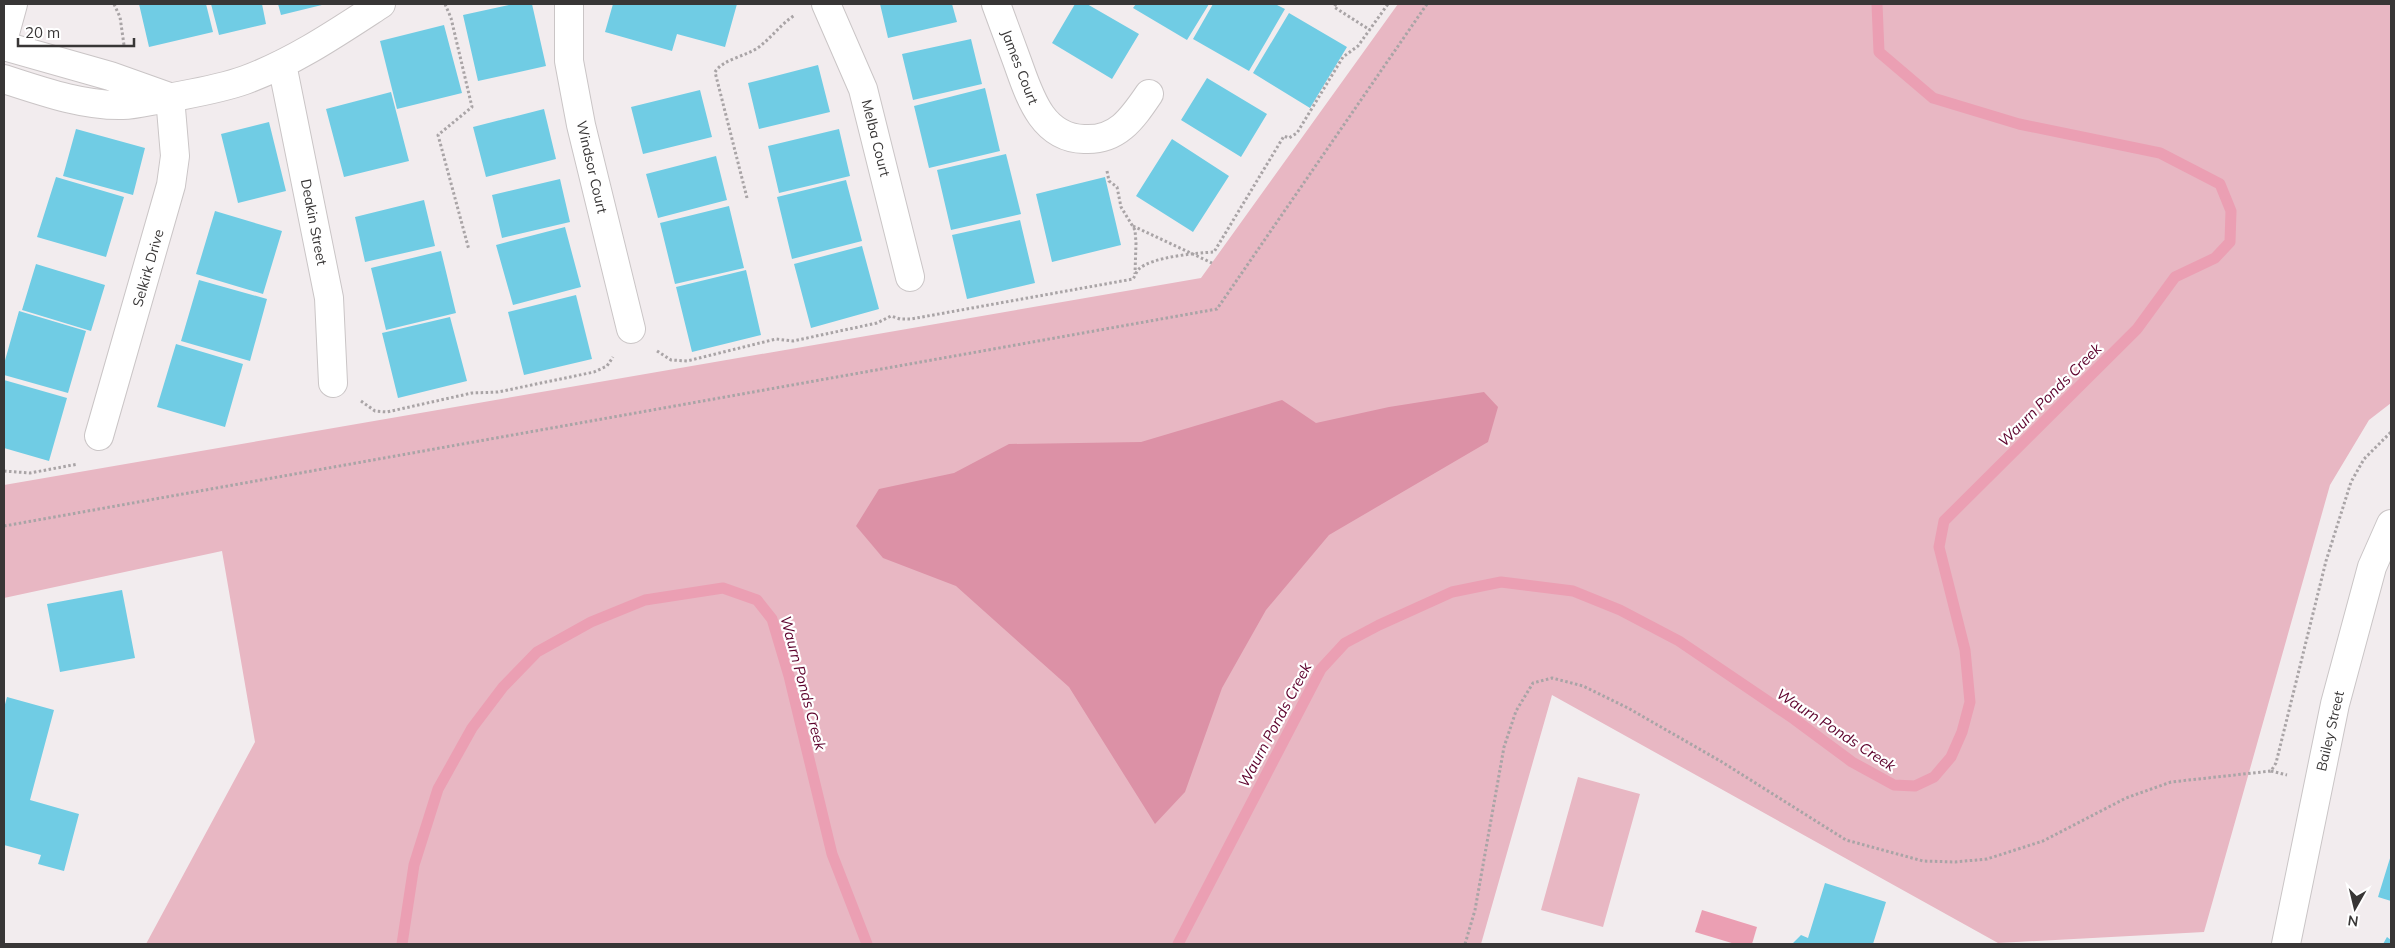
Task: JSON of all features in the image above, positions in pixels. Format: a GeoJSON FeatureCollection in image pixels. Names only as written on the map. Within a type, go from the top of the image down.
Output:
{"type":"FeatureCollection","features":[{"type":"Feature","properties":{"kind":"street"},"geometry":{"type":"LineString","coordinates":[[4,37],[13,4]]}},
{"type":"Feature","properties":{"kind":"street"},"geometry":{"type":"LineString","coordinates":[[4,80],[51,94],[123,105],[227,86],[282,64],[381,4]]}},
{"type":"Feature","properties":{"kind":"street","name":"Windsor Court"},"geometry":{"type":"LineString","coordinates":[[569,4],[570,61],[579,117],[631,329]]}},
{"type":"Feature","properties":{"kind":"street","name":"Melba Court"},"geometry":{"type":"LineString","coordinates":[[826,4],[853,62],[865,97],[910,276]]}},
{"type":"Feature","properties":{"kind":"street","name":"James Court"},"geometry":{"type":"LineString","coordinates":[[996,4],[1030,97],[1041,116],[1055,130],[1067,136],[1080,139],[1099,139],[1114,134],[1122,128],[1149,94]]}},
{"type":"Feature","properties":{"kind":"street"},"geometry":{"type":"LineString","coordinates":[[4,46],[110,76],[170,97]]}},
{"type":"Feature","properties":{"kind":"street","name":"Deakin Street"},"geometry":{"type":"LineString","coordinates":[[282,64],[330,298],[334,383]]}},
{"type":"Feature","properties":{"kind":"street","name":"Selkirk Drive"},"geometry":{"type":"LineString","coordinates":[[99,436],[173,178],[174,156],[170,97]]}},
{"type":"Feature","properties":{"kind":"street","name":"Bailey Street"},"geometry":{"type":"LineString","coordinates":[[2286,944],[2335,704],[2372,567],[2391,524]]}},
{"type":"Feature","properties":{"kind":"path"},"geometry":{"type":"LineString","coordinates":[[446,4],[472,107],[438,136],[469,250]]}},
{"type":"Feature","properties":{"kind":"path"},"geometry":{"type":"LineString","coordinates":[[1336,4],[1334,7],[1370,30]]}},
{"type":"Feature","properties":{"kind":"path"},"geometry":{"type":"LineString","coordinates":[[4,526],[1217,309],[1426,4]]}},
{"type":"Feature","properties":{"kind":"path"},"geometry":{"type":"LineString","coordinates":[[747,198],[715,72],[721,66],[759,47],[797,13]]}},
{"type":"Feature","properties":{"kind":"path"},"geometry":{"type":"LineString","coordinates":[[1099,139],[1109,181],[1116,187],[1122,207],[1133,226],[1136,243],[1135,276]]}},
{"type":"Feature","properties":{"kind":"path"},"geometry":{"type":"LineString","coordinates":[[1133,226],[1212,263]]}},
{"type":"Feature","properties":{"kind":"path"},"geometry":{"type":"LineString","coordinates":[[1465,944],[1474,910],[1504,747],[1516,711],[1533,683],[1552,678],[1584,686],[1628,708],[1722,762],[1846,840],[1923,861],[1955,862],[1986,859],[2044,841],[2126,798],[2171,782],[2271,771],[2276,763],[2326,561],[2351,482],[2364,460],[2391,432]]}},
{"type":"Feature","properties":{"kind":"path"},"geometry":{"type":"LineString","coordinates":[[4,471],[30,473],[81,463],[90,434],[99,436]]}},
{"type":"Feature","properties":{"kind":"shaded area"},"geometry":{"type":"Polygon","coordinates":[[[1398,4],[2391,4],[2391,403],[2369,420],[2330,485],[2204,932],[1998,943],[1552,695],[1481,944],[146,944],[255,742],[222,551],[4,598],[4,485],[1201,278],[1398,4]]]}},
{"type":"Feature","properties":{"kind":"shaded area"},"geometry":{"type":"Polygon","coordinates":[[[1484,392],[1498,407],[1488,442],[1329,535],[1266,610],[1222,688],[1185,792],[1155,824],[1069,687],[956,586],[883,558],[856,526],[879,489],[954,473],[1009,444],[1141,442],[1282,400],[1316,423],[1389,407],[1484,392]]]}},
{"type":"Feature","properties":{"kind":"shaded area"},"geometry":{"type":"Polygon","coordinates":[[[1578,777],[1640,794],[1603,927],[1541,910],[1578,777]]]}},
{"type":"Feature","properties":{"kind":"shaded area"},"geometry":{"type":"Polygon","coordinates":[[[1702,910],[1757,927],[1752,944],[1735,944],[1695,932],[1702,910]]]}},
{"type":"Feature","properties":{"kind":"building"},"geometry":{"type":"Polygon","coordinates":[[[139,4],[206,4],[213,32],[149,47],[139,4]]]}},
{"type":"Feature","properties":{"kind":"building"},"geometry":{"type":"Polygon","coordinates":[[[211,4],[262,4],[266,24],[219,35],[211,4]]]}},
{"type":"Feature","properties":{"kind":"building"},"geometry":{"type":"Polygon","coordinates":[[[278,4],[326,4],[281,15],[278,4]]]}},
{"type":"Feature","properties":{"kind":"building"},"geometry":{"type":"Polygon","coordinates":[[[513,4],[532,4],[546,66],[478,81],[463,15],[513,4]]]}},
{"type":"Feature","properties":{"kind":"building"},"geometry":{"type":"Polygon","coordinates":[[[613,4],[737,4],[725,47],[677,34],[672,51],[605,32],[613,4]]]}},
{"type":"Feature","properties":{"kind":"building"},"geometry":{"type":"Polygon","coordinates":[[[880,4],[952,4],[957,22],[888,38],[880,4]]]}},
{"type":"Feature","properties":{"kind":"building"},"geometry":{"type":"Polygon","coordinates":[[[1075,4],[1087,4],[1139,34],[1112,79],[1052,43],[1075,4]]]}},
{"type":"Feature","properties":{"kind":"building"},"geometry":{"type":"Polygon","coordinates":[[[1136,4],[1209,4],[1187,40],[1133,8],[1136,4]]]}},
{"type":"Feature","properties":{"kind":"building"},"geometry":{"type":"Polygon","coordinates":[[[1213,4],[1275,4],[1285,9],[1249,71],[1193,39],[1213,4]]]}},
{"type":"Feature","properties":{"kind":"building"},"geometry":{"type":"Polygon","coordinates":[[[1289,13],[1347,47],[1310,108],[1253,73],[1289,13]]]}},
{"type":"Feature","properties":{"kind":"building"},"geometry":{"type":"Polygon","coordinates":[[[444,25],[462,93],[397,109],[380,41],[444,25]]]}},
{"type":"Feature","properties":{"kind":"building"},"geometry":{"type":"Polygon","coordinates":[[[971,39],[982,84],[913,100],[902,54],[971,39]]]}},
{"type":"Feature","properties":{"kind":"building"},"geometry":{"type":"Polygon","coordinates":[[[818,65],[830,112],[759,129],[748,83],[818,65]]]}},
{"type":"Feature","properties":{"kind":"building"},"geometry":{"type":"Polygon","coordinates":[[[1207,78],[1267,114],[1241,157],[1181,120],[1207,78]]]}},
{"type":"Feature","properties":{"kind":"building"},"geometry":{"type":"Polygon","coordinates":[[[985,88],[1000,151],[929,168],[914,106],[985,88]]]}},
{"type":"Feature","properties":{"kind":"building"},"geometry":{"type":"Polygon","coordinates":[[[700,90],[712,137],[643,154],[631,107],[700,90]]]}},
{"type":"Feature","properties":{"kind":"building"},"geometry":{"type":"Polygon","coordinates":[[[391,92],[409,161],[344,177],[326,109],[391,92]]]}},
{"type":"Feature","properties":{"kind":"building"},"geometry":{"type":"Polygon","coordinates":[[[544,109],[556,159],[486,177],[473,127],[544,109]]]}},
{"type":"Feature","properties":{"kind":"building"},"geometry":{"type":"Polygon","coordinates":[[[269,122],[286,191],[238,203],[221,134],[269,122]]]}},
{"type":"Feature","properties":{"kind":"building"},"geometry":{"type":"Polygon","coordinates":[[[76,129],[145,148],[133,195],[63,176],[76,129]]]}},
{"type":"Feature","properties":{"kind":"building"},"geometry":{"type":"Polygon","coordinates":[[[839,129],[850,176],[779,193],[768,146],[839,129]]]}},
{"type":"Feature","properties":{"kind":"building"},"geometry":{"type":"Polygon","coordinates":[[[1172,139],[1229,176],[1193,232],[1136,196],[1172,139]]]}},
{"type":"Feature","properties":{"kind":"building"},"geometry":{"type":"Polygon","coordinates":[[[1006,154],[1021,214],[951,230],[937,170],[1006,154]]]}},
{"type":"Feature","properties":{"kind":"building"},"geometry":{"type":"Polygon","coordinates":[[[716,156],[727,200],[658,218],[646,174],[716,156]]]}},
{"type":"Feature","properties":{"kind":"building"},"geometry":{"type":"Polygon","coordinates":[[[56,177],[124,197],[106,257],[37,237],[56,177]]]}},
{"type":"Feature","properties":{"kind":"building"},"geometry":{"type":"Polygon","coordinates":[[[1105,177],[1121,245],[1052,262],[1036,194],[1105,177]]]}},
{"type":"Feature","properties":{"kind":"building"},"geometry":{"type":"Polygon","coordinates":[[[560,179],[570,222],[502,238],[492,195],[560,179]]]}},
{"type":"Feature","properties":{"kind":"building"},"geometry":{"type":"Polygon","coordinates":[[[846,180],[862,241],[792,259],[777,197],[846,180]]]}},
{"type":"Feature","properties":{"kind":"building"},"geometry":{"type":"Polygon","coordinates":[[[424,200],[435,246],[365,262],[355,217],[424,200]]]}},
{"type":"Feature","properties":{"kind":"building"},"geometry":{"type":"Polygon","coordinates":[[[729,206],[744,268],[675,284],[660,223],[729,206]]]}},
{"type":"Feature","properties":{"kind":"building"},"geometry":{"type":"Polygon","coordinates":[[[215,211],[282,231],[263,294],[196,274],[215,211]]]}},
{"type":"Feature","properties":{"kind":"building"},"geometry":{"type":"Polygon","coordinates":[[[1020,220],[1035,283],[967,299],[952,235],[1020,220]]]}},
{"type":"Feature","properties":{"kind":"building"},"geometry":{"type":"Polygon","coordinates":[[[565,227],[581,287],[513,305],[496,245],[565,227]]]}},
{"type":"Feature","properties":{"kind":"building"},"geometry":{"type":"Polygon","coordinates":[[[862,246],[879,309],[811,328],[794,264],[862,246]]]}},
{"type":"Feature","properties":{"kind":"building"},"geometry":{"type":"Polygon","coordinates":[[[441,251],[456,313],[386,330],[371,268],[441,251]]]}},
{"type":"Feature","properties":{"kind":"building"},"geometry":{"type":"Polygon","coordinates":[[[36,264],[105,285],[91,331],[22,310],[36,264]]]}},
{"type":"Feature","properties":{"kind":"building"},"geometry":{"type":"Polygon","coordinates":[[[746,270],[761,335],[692,352],[676,287],[746,270]]]}},
{"type":"Feature","properties":{"kind":"building"},"geometry":{"type":"Polygon","coordinates":[[[199,280],[267,299],[250,361],[181,341],[199,280]]]}},
{"type":"Feature","properties":{"kind":"building"},"geometry":{"type":"Polygon","coordinates":[[[576,295],[592,359],[524,375],[508,312],[576,295]]]}},
{"type":"Feature","properties":{"kind":"building"},"geometry":{"type":"Polygon","coordinates":[[[19,311],[86,331],[68,393],[4,375],[4,364],[19,311]]]}},
{"type":"Feature","properties":{"kind":"building"},"geometry":{"type":"Polygon","coordinates":[[[450,317],[467,381],[398,398],[382,333],[450,317]]]}},
{"type":"Feature","properties":{"kind":"building"},"geometry":{"type":"Polygon","coordinates":[[[176,344],[243,364],[225,427],[157,407],[176,344]]]}},
{"type":"Feature","properties":{"kind":"building"},"geometry":{"type":"Polygon","coordinates":[[[4,380],[67,398],[49,461],[4,448],[4,380]]]}},
{"type":"Feature","properties":{"kind":"building"},"geometry":{"type":"Polygon","coordinates":[[[122,590],[135,658],[60,672],[47,604],[122,590]]]}},
{"type":"Feature","properties":{"kind":"building"},"geometry":{"type":"Polygon","coordinates":[[[7,697],[54,710],[30,800],[79,814],[64,871],[38,864],[41,855],[4,845],[4,708],[7,697]]]}},
{"type":"Feature","properties":{"kind":"building"},"geometry":{"type":"Polygon","coordinates":[[[2391,855],[2391,901],[2378,897],[2391,855]]]}},
{"type":"Feature","properties":{"kind":"building"},"geometry":{"type":"Polygon","coordinates":[[[1825,883],[1886,902],[1873,944],[1792,944],[1801,935],[1808,938],[1825,883]]]}},
{"type":"Feature","properties":{"kind":"building"},"geometry":{"type":"Polygon","coordinates":[[[2387,937],[2391,940],[2391,944],[2383,944],[2387,937]]]}},
{"type":"Feature","properties":{"kind":"waterway","name":"Waurn Ponds Creek"},"geometry":{"type":"LineString","coordinates":[[1178,944],[1321,669],[1345,643],[1379,625],[1452,592],[1501,582],[1573,591],[1620,610],[1679,641],[1794,719],[1852,762],[1894,785],[1915,786],[1934,777],[1951,757],[1962,732],[1970,702],[1965,650],[1939,547],[1944,521],[2137,329],[2175,277],[2215,258],[2230,242],[2231,211],[2220,184],[2160,153],[2019,124],[1933,98],[1879,52],[1877,4]]}},
{"type":"Feature","properties":{"kind":"waterway","name":"Waurn Ponds Creek"},"geometry":{"type":"LineString","coordinates":[[402,944],[414,865],[438,789],[472,728],[503,687],[537,652],[591,622],[645,600],[723,588],[757,600],[772,619],[789,676],[832,854],[867,944]]}}]}
